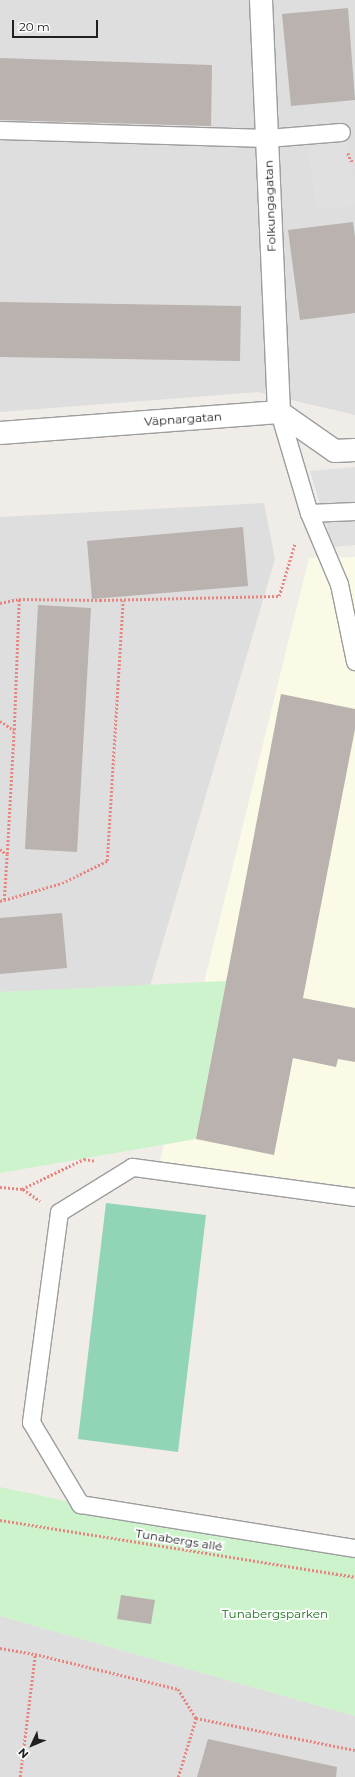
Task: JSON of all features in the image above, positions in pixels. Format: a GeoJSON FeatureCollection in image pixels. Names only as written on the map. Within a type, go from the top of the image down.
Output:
{"type":"FeatureCollection","features":[{"type":"Feature","properties":{"kind":"street","name":"Folkungagatan"},"geometry":{"type":"LineString","coordinates":[[261,0],[279,412]]}},
{"type":"Feature","properties":{"kind":"street","name":"Väpnargatan"},"geometry":{"type":"LineString","coordinates":[[0,433],[279,412]]}},
{"type":"Feature","properties":{"kind":"street"},"geometry":{"type":"LineString","coordinates":[[279,412],[335,451],[355,450]]}},
{"type":"Feature","properties":{"kind":"lane"},"geometry":{"type":"LineString","coordinates":[[0,130],[267,138],[341,132]]}},
{"type":"Feature","properties":{"kind":"lane"},"geometry":{"type":"LineString","coordinates":[[279,412],[308,513],[339,584],[355,661]]}},
{"type":"Feature","properties":{"kind":"lane"},"geometry":{"type":"LineString","coordinates":[[308,513],[355,510]]}},
{"type":"Feature","properties":{"kind":"lane"},"geometry":{"type":"LineString","coordinates":[[355,1197],[132,1167],[59,1212],[31,1422],[80,1504],[355,1548]]}},
{"type":"Feature","properties":{"kind":"path"},"geometry":{"type":"LineString","coordinates":[[0,603],[19,599],[123,600],[280,596],[296,539],[308,513]]}},
{"type":"Feature","properties":{"kind":"path"},"geometry":{"type":"LineString","coordinates":[[19,599],[14,730],[2,901],[62,883],[107,861],[123,600]]}},
{"type":"Feature","properties":{"kind":"path"},"geometry":{"type":"LineString","coordinates":[[0,721],[14,730]]}},
{"type":"Feature","properties":{"kind":"path"},"geometry":{"type":"LineString","coordinates":[[0,850],[6,854]]}},
{"type":"Feature","properties":{"kind":"path"},"geometry":{"type":"LineString","coordinates":[[0,1188],[22,1189],[84,1159],[132,1167]]}},
{"type":"Feature","properties":{"kind":"path","name":"Tunabergs allé"},"geometry":{"type":"LineString","coordinates":[[0,1520],[355,1578]]}},
{"type":"Feature","properties":{"kind":"path"},"geometry":{"type":"LineString","coordinates":[[0,1648],[35,1654],[178,1689],[196,1718],[355,1750]]}},
{"type":"Feature","properties":{"kind":"path"},"geometry":{"type":"LineString","coordinates":[[20,1777],[35,1654]]}},
{"type":"Feature","properties":{"kind":"path"},"geometry":{"type":"LineString","coordinates":[[178,1777],[196,1718]]}},
{"type":"Feature","properties":{"kind":"shaded area"},"geometry":{"type":"Polygon","coordinates":[[[0,0],[355,0],[355,415],[258,392],[0,412],[0,0]]]}},
{"type":"Feature","properties":{"kind":"shaded area"},"geometry":{"type":"Polygon","coordinates":[[[306,135],[347,137],[355,184],[355,206],[316,209],[306,135]]]}},
{"type":"Feature","properties":{"kind":"shaded area"},"geometry":{"type":"Polygon","coordinates":[[[355,467],[355,545],[333,547],[310,471],[355,467]]]}},
{"type":"Feature","properties":{"kind":"shaded area"},"geometry":{"type":"Polygon","coordinates":[[[264,503],[275,559],[150,986],[0,992],[0,517],[264,503]]]}},
{"type":"Feature","properties":{"kind":"shaded area"},"geometry":{"type":"Polygon","coordinates":[[[355,557],[355,1187],[160,1161],[309,558],[355,557]]]}},
{"type":"Feature","properties":{"kind":"shaded area"},"geometry":{"type":"Polygon","coordinates":[[[0,1616],[355,1716],[355,1777],[0,1777],[0,1616]]]}},
{"type":"Feature","properties":{"kind":"green space"},"geometry":{"type":"Polygon","coordinates":[[[226,981],[196,1139],[0,1173],[0,992],[226,981]]]}},
{"type":"Feature","properties":{"kind":"green space"},"geometry":{"type":"Polygon","coordinates":[[[106,1203],[206,1215],[178,1452],[78,1439],[106,1203]]]}},
{"type":"Feature","properties":{"kind":"green space","name":"Tunabergsparken"},"geometry":{"type":"Polygon","coordinates":[[[0,1487],[80,1504],[355,1548],[355,1716],[0,1616],[0,1487]]]}},
{"type":"Feature","properties":{"kind":"building"},"geometry":{"type":"Polygon","coordinates":[[[348,8],[355,100],[291,106],[282,14],[348,8]]]}},
{"type":"Feature","properties":{"kind":"building"},"geometry":{"type":"Polygon","coordinates":[[[0,58],[212,65],[211,126],[0,120],[0,58]]]}},
{"type":"Feature","properties":{"kind":"building"},"geometry":{"type":"Polygon","coordinates":[[[353,222],[355,237],[355,313],[300,320],[288,230],[353,222]]]}},
{"type":"Feature","properties":{"kind":"building"},"geometry":{"type":"Polygon","coordinates":[[[0,302],[241,306],[240,361],[0,357],[0,302]]]}},
{"type":"Feature","properties":{"kind":"building"},"geometry":{"type":"Polygon","coordinates":[[[243,527],[248,586],[92,599],[87,541],[243,527]]]}},
{"type":"Feature","properties":{"kind":"building"},"geometry":{"type":"Polygon","coordinates":[[[38,605],[91,608],[77,852],[25,849],[38,605]]]}},
{"type":"Feature","properties":{"kind":"building"},"geometry":{"type":"Polygon","coordinates":[[[281,694],[355,709],[355,729],[303,998],[355,1008],[355,1062],[338,1059],[336,1067],[293,1058],[274,1155],[196,1139],[281,694]]]}},
{"type":"Feature","properties":{"kind":"building"},"geometry":{"type":"Polygon","coordinates":[[[62,913],[67,968],[0,974],[0,918],[62,913]]]}},
{"type":"Feature","properties":{"kind":"building"},"geometry":{"type":"Polygon","coordinates":[[[121,1595],[155,1600],[151,1624],[117,1619],[121,1595]]]}},
{"type":"Feature","properties":{"kind":"building"},"geometry":{"type":"Polygon","coordinates":[[[208,1739],[337,1767],[336,1777],[197,1777],[208,1739]]]}}]}
